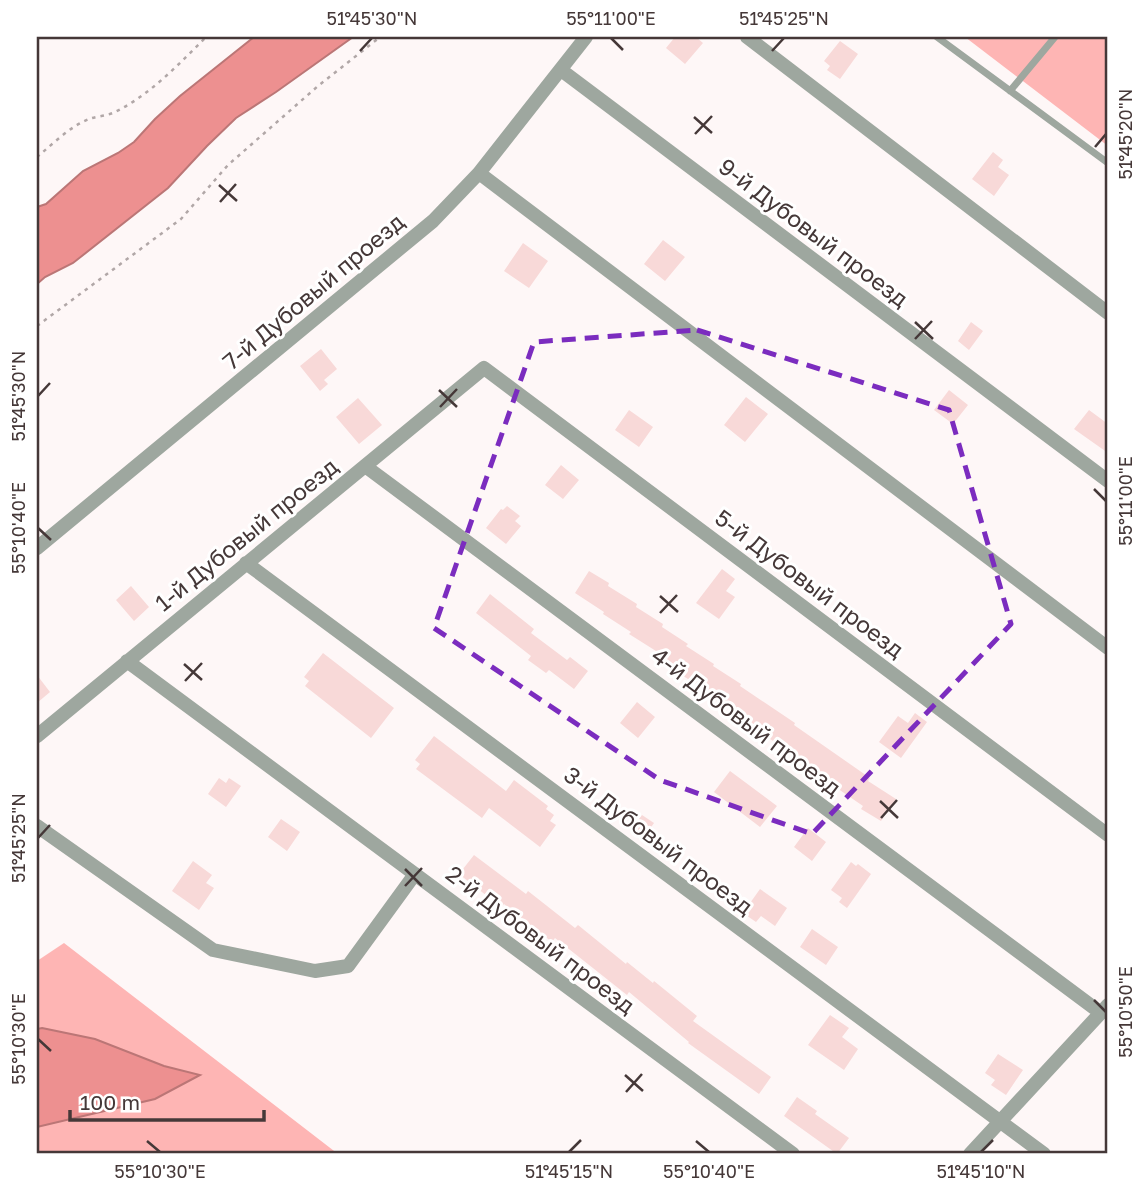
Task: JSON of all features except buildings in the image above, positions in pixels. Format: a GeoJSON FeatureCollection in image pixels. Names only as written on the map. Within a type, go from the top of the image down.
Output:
{"type":"FeatureCollection","features":[{"type":"Feature","properties":{"kind":"street","name":"7-й Дубовый проезд"},"geometry":{"type":"LineString","coordinates":[[37,548],[433,220],[479,173],[586,37]]}},
{"type":"Feature","properties":{"kind":"street"},"geometry":{"type":"LineString","coordinates":[[747,37],[1108,313]]}},
{"type":"Feature","properties":{"kind":"street","name":"9-й Дубовый проезд"},"geometry":{"type":"LineString","coordinates":[[561,69],[1108,481]]}},
{"type":"Feature","properties":{"kind":"street"},"geometry":{"type":"LineString","coordinates":[[479,173],[1108,648]]}},
{"type":"Feature","properties":{"kind":"street","name":"1-й Дубовый проезд"},"geometry":{"type":"LineString","coordinates":[[37,736],[484,368]]}},
{"type":"Feature","properties":{"kind":"street","name":"5-й Дубовый проезд"},"geometry":{"type":"LineString","coordinates":[[484,368],[1108,835]]}},
{"type":"Feature","properties":{"kind":"street","name":"4-й Дубовый проезд"},"geometry":{"type":"LineString","coordinates":[[365,466],[1105,1009]]}},
{"type":"Feature","properties":{"kind":"street","name":"3-й Дубовый проезд"},"geometry":{"type":"LineString","coordinates":[[246,563],[1044,1154]]}},
{"type":"Feature","properties":{"kind":"street","name":"2-й Дубовый проезд"},"geometry":{"type":"LineString","coordinates":[[128,661],[793,1154]]}},
{"type":"Feature","properties":{"kind":"street"},"geometry":{"type":"LineString","coordinates":[[37,826],[213,950],[315,971],[348,966],[415,874]]}},
{"type":"Feature","properties":{"kind":"street"},"geometry":{"type":"LineString","coordinates":[[970,1154],[1105,1009]]}},
{"type":"Feature","properties":{"kind":"lane"},"geometry":{"type":"LineString","coordinates":[[937,37],[1107,161]]}},
{"type":"Feature","properties":{"kind":"lane"},"geometry":{"type":"LineString","coordinates":[[1010,91],[1055,37]]}},
{"type":"Feature","properties":{"kind":"path"},"geometry":{"type":"LineString","coordinates":[[37,157],[63,135],[88,119],[114,113],[139,97],[172,72],[206,37]]}},
{"type":"Feature","properties":{"kind":"path"},"geometry":{"type":"LineString","coordinates":[[37,326],[181,219],[228,165],[318,86],[380,37]]}},
{"type":"Feature","properties":{"kind":"highlighted area"},"geometry":{"type":"Polygon","coordinates":[[[697,330],[949,410],[1011,624],[812,834],[660,780],[434,628],[534,342],[697,330]]]}},
{"type":"Feature","properties":{"kind":"shaded area"},"geometry":{"type":"Polygon","coordinates":[[[254,37],[353,37],[236,118],[168,188],[73,263],[37,284],[37,207],[46,204],[83,171],[134,142],[180,96],[254,37]]]}},
{"type":"Feature","properties":{"kind":"shaded area"},"geometry":{"type":"Polygon","coordinates":[[[965,37],[1108,37],[1108,146],[965,37]]]}},
{"type":"Feature","properties":{"kind":"shaded area"},"geometry":{"type":"Polygon","coordinates":[[[64,943],[338,1154],[37,1154],[37,961],[64,943]]]}},
{"type":"Feature","properties":{"kind":"shaded area"},"geometry":{"type":"Polygon","coordinates":[[[37,1029],[95,1039],[164,1066],[200,1075],[155,1099],[37,1127],[37,1029]]]}}]}
